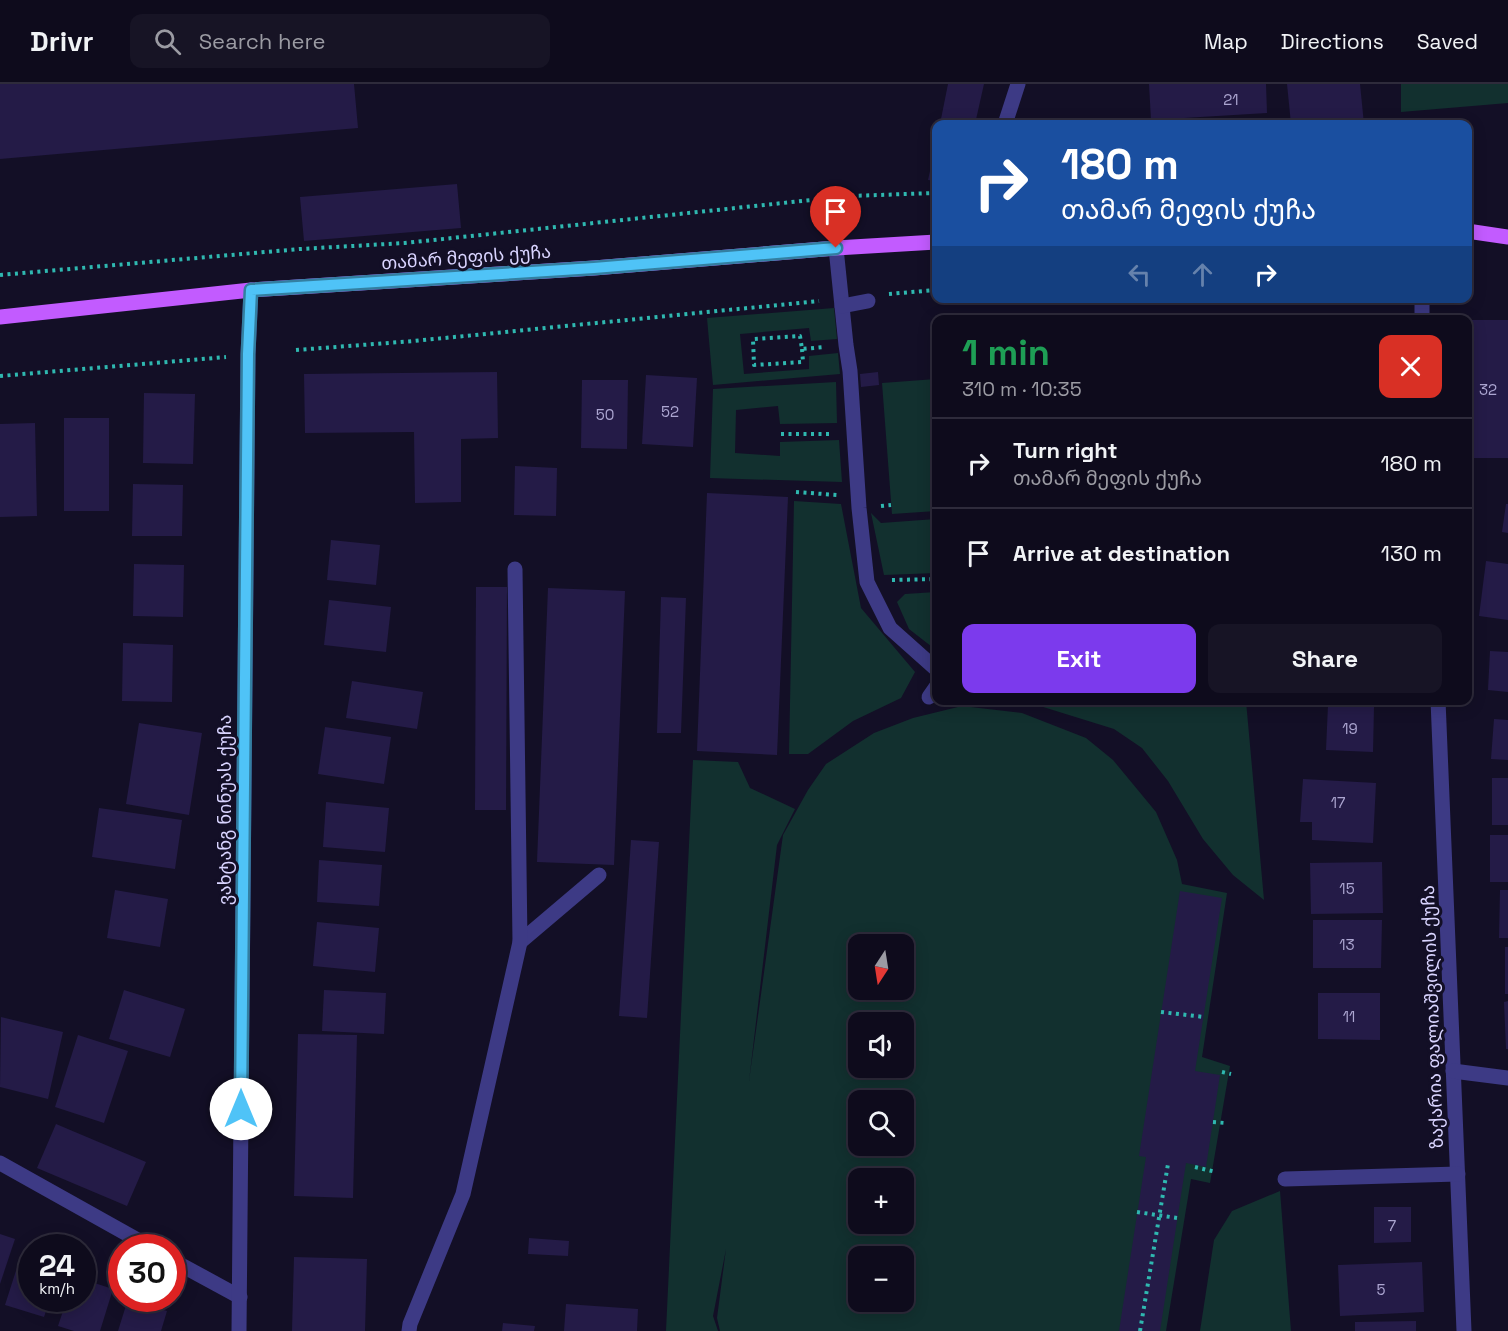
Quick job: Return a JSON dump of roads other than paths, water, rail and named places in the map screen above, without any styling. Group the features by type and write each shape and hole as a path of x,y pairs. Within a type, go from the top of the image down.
{"main road":[{"path":"1472,232 1508,237"},
{"name":"თამარ მეფის ქუჩა","path":"0,317 251,290 594,268 932,242"}],"street":[{"path":"1006,120 1018,84"},
{"path":"836,248 850,371 853,434 867,582 891,628 932,665"},
{"name":"ვახტანგ ნინუას ქუჩა","path":"239,1331 248,365 251,290"},
{"path":"841,303 868,301"},
{"path":"409,1331 463,1194 520,942 515,569"},
{"name":"ზაქარია ფალიაშვილის ქუჩა","path":"1438,705 1464,1331"},
{"path":"520,942 599,875"},
{"path":"1453,1071 1508,1078"},
{"path":"0,1163 127,1234"},
{"path":"1285,1179 1458,1174"},
{"path":"186,1268 240,1297"}]}
